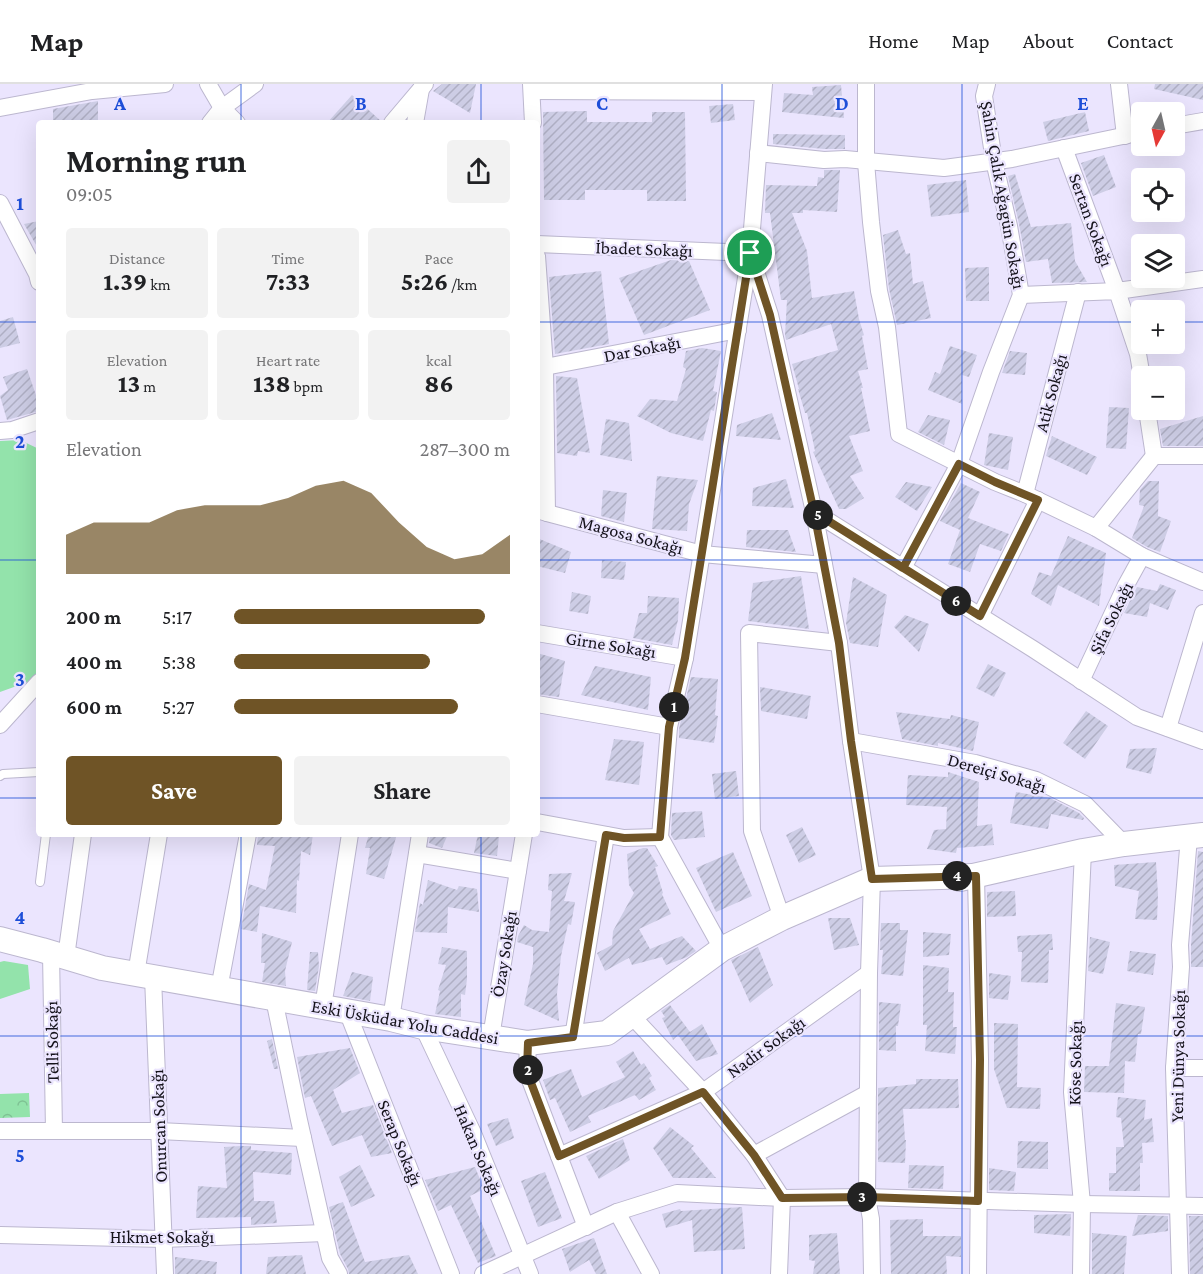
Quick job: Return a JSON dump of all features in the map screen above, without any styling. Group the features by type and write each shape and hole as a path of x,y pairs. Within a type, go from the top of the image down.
{"street":[{"path":"0,108 115,87 165,84"},
{"path":"208,84 222,108 234,120"},
{"path":"212,120 222,108 255,84"},
{"path":"867,84 866,162 871,222 879,291 887,327 899,434 995,482 1096,528 1142,556 1203,582"},
{"name":"Şahin Çalık Ağagün Sokağı","path":"903,568 959,464 1021,295 1009,226 994,161 984,96 987,84"},
{"path":"1119,84 1131,127"},
{"path":"395,120 423,87"},
{"path":"416,120 423,87"},
{"path":"532,120 532,87 763,88 750,253 685,658 669,727 660,837 722,949"},
{"path":"1185,124 1203,121"},
{"path":"759,153 944,168 1012,159 1131,134"},
{"name":"Sertan Sokağı","path":"1064,148 1117,291 1140,366"},
{"path":"0,203 36,272"},
{"name":"İbadet Sokağı","path":"540,244 750,253"},
{"path":"750,253 770,315 814,512 839,643 872,888 867,1197 871,1219 872,1274"},
{"path":"1021,295 1117,291 1203,279"},
{"name":"Atik Sokağı","path":"980,616 1031,497 1078,292"},
{"path":"540,298 545,368 542,512"},
{"name":"Dar Sokağı","path":"545,368 738,330"},
{"path":"1096,528 1154,456 1148,420"},
{"path":"0,432 36,423"},
{"path":"1154,456 1203,456"},
{"name":"Magosa Sokağı","path":"542,512 702,554 824,565"},
{"path":"814,512 1137,717 1203,741"},
{"name":"Şifa Sokağı","path":"1081,681 1142,556"},
{"path":"1168,728 1203,613"},
{"path":"782,918 752,831 749,633 839,643"},
{"name":"Girne Sokağı","path":"540,634 685,658"},
{"path":"0,725 36,685"},
{"path":"21,702 36,702"},
{"path":"540,705 669,727"},
{"name":"Dereiçi Sokağı","path":"851,741 975,763 1036,780 1085,804 1124,844"},
{"path":"540,823 624,838 660,837"},
{"path":"573,1037 606,835"},
{"name":"Eski Üsküdar Yolu Caddesi","path":"0,939 102,968 391,1019 423,1027 528,1043 607,1033 722,949 782,918 872,888 976,876 1083,851 1196,836"},
{"name":"Yeni Dünya Sokağı","path":"1180,1274 1174,1068 1181,968 1180,945 1196,836"},
{"name":"Telli Sokağı","path":"54,1131 58,955 82,837"},
{"name":"Onurcan Sokağı","path":"159,837 144,976 159,1131 165,1274"},
{"path":"219,989 247,837"},
{"path":"323,1007 350,837"},
{"path":"391,1019 420,837"},
{"name":"Özay Sokağı","path":"491,1037 524,837"},
{"name":"Köse Sokağı","path":"1081,1274 1082,1204 1072,1092 1083,851"},
{"path":"417,854 518,871"},
{"path":"976,876 980,1060 978,1274"},
{"name":"Nadir Sokağı","path":"559,1156 703,1092 869,973"},
{"path":"274,999 330,1258 339,1274"},
{"name":"Serap Sokağı","path":"347,1011 451,1274"},
{"path":"631,1015 703,1092 754,1155 782,1198 779,1274"},
{"name":"Hakan Sokağı","path":"423,1027 473,1133 530,1274"},
{"path":"528,1043 527,1069 530,1080 585,1227"},
{"path":"1174,1068 1203,1068"},
{"path":"754,1155 868,1093"},
{"path":"0,1131 159,1131 303,1138"},
{"path":"483,1274 617,1212 677,1193 782,1198 867,1197 1203,1206"},
{"path":"617,1212 651,1274"},
{"name":"Hikmet Sokağı","path":"0,1235 163,1239 325,1233"}],"lane":[{"path":"0,776 36,772"},
{"path":"40,882 46,837"}],"green space":[{"path":"20,440 36,448 36,679 0,692 0,441"},
{"path":"0,962 28,965 30,989 0,999"},
{"path":"29,1093 30,1117 0,1118 0,1094"}],"building":[{"path":"442,84 476,84 470,113 433,91"},
{"path":"1155,84 1203,84 1203,100 1154,89"},
{"path":"841,85 844,118 782,112 784,93 813,95 812,87"},
{"path":"352,95 380,120 330,120"},
{"path":"98,101 98,120 53,120 53,109"},
{"path":"733,104 735,120 711,123 709,106"},
{"path":"587,111 587,122 652,122 652,112 685,112 686,201 647,201 647,190 585,190 585,200 544,200 543,112"},
{"path":"1085,112 1089,131 1048,141 1043,122"},
{"path":"773,134 845,135 845,149 773,144"},
{"path":"1104,155 1116,187 1093,196 1081,163"},
{"path":"824,170 840,170 837,212 803,210 803,213 792,213 807,251 812,298 854,291 864,335 862,336 868,369 858,371 870,431 849,436 863,471 850,476 864,498 846,509 839,509 813,452 815,451 807,413 805,413 792,364 838,350 831,324 786,340 787,300 781,300 770,213 765,213 766,185 817,186 818,177 824,178"},
{"path":"1015,174 1031,227 1071,223 1075,261 1087,282 1052,283 1048,259 1026,262 1008,176"},
{"path":"966,180 969,212 931,217 927,185"},
{"path":"36,222 36,245 24,224"},
{"path":"898,230 906,254 910,253 913,284 923,281 931,318 897,325 889,289 883,235"},
{"path":"671,260 689,261 710,310 644,335 619,278"},
{"path":"989,267 989,301 966,301 965,268"},
{"path":"601,271 609,344 555,354 549,277"},
{"path":"13,317 20,343 0,348 0,321"},
{"path":"950,346 977,355 969,377 962,375 962,404 928,390 935,372 940,374"},
{"path":"702,348 721,351 713,391 717,392 714,411 711,410 703,441 671,433 637,416 650,399 677,401 686,369 683,367 686,351"},
{"path":"1010,351 1027,353 1025,375 1002,373"},
{"path":"27,369 36,395 36,412 7,420 0,396 8,390 3,377"},
{"path":"556,376 577,378 590,453 578,451 577,456 557,453"},
{"path":"1109,407 1129,408 1126,449 1106,448"},
{"path":"772,413 781,440 736,436 737,425"},
{"path":"928,415 950,420 944,445 918,432"},
{"path":"1203,416 1203,446 1163,446 1160,429"},
{"path":"606,419 629,423 632,461 600,455"},
{"path":"989,433 1013,437 1008,470 984,465"},
{"path":"1052,436 1097,457 1087,475 1046,456"},
{"path":"657,476 698,480 689,504 687,531 652,529"},
{"path":"786,479 794,508 752,506 753,488"},
{"path":"1148,481 1159,481 1158,516 1171,521 1160,552 1132,538 1144,506 1139,505 1140,490"},
{"path":"906,482 932,487 917,511 895,497"},
{"path":"961,483 980,492 968,518 1009,534 1001,551 980,544 970,572 948,564 960,530 940,521"},
{"path":"603,490 627,493 624,522 601,516"},
{"path":"747,530 788,530 796,552 746,547"},
{"path":"1068,536 1106,553 1099,606 1058,585 1051,606 1031,594 1039,572 1051,576"},
{"path":"540,539 571,552 565,573 540,567"},
{"path":"602,560 626,562 624,580 601,578"},
{"path":"801,576 809,629 748,621 753,583"},
{"path":"853,577 887,595 878,647 850,643 846,623"},
{"path":"1160,584 1176,590 1168,610 1150,603 1147,617 1124,613 1137,587 1157,591"},
{"path":"572,592 591,596 588,614 569,611"},
{"path":"648,596 679,598 678,620 672,645 633,638 639,613 647,613"},
{"path":"905,615 929,624 919,652 894,627"},
{"path":"540,654 565,661 559,697 540,694"},
{"path":"988,664 1006,673 994,697 976,688"},
{"path":"595,666 651,677 648,710 581,695"},
{"path":"691,677 718,679 715,715 718,716 714,743 679,738"},
{"path":"760,687 811,696 807,719 761,711"},
{"path":"1086,711 1108,726 1085,759 1063,743"},
{"path":"896,712 950,719 951,715 979,722 973,751 938,743 938,746 902,739"},
{"path":"614,739 644,742 639,785 605,780"},
{"path":"1157,748 1151,774 1126,768 1130,749"},
{"path":"736,771 739,796 715,799 712,774"},
{"path":"948,772 979,782 977,826 992,824 994,845 957,848 956,853 927,849 934,830 946,829 947,807 906,805 908,775 948,777"},
{"path":"1016,792 1050,798 1084,818 1083,820 1051,814 1048,829 1010,823"},
{"path":"702,811 705,837 674,840 671,835 672,813"},
{"path":"802,827 816,855 799,863 786,835"},
{"path":"258,837 313,837 310,855 301,851 296,913 260,906 257,932 241,929 249,884 266,890 275,846 257,845"},
{"path":"368,837 396,837 384,879 366,874 370,848 365,848"},
{"path":"430,837 447,837 442,848 429,843"},
{"path":"477,837 499,837 497,856 474,853"},
{"path":"647,848 658,866 655,867 662,894 671,914 639,929 650,949 682,936 696,951 666,965 662,957 632,965 629,958 634,955 605,971 597,953 612,945 613,931 634,893 629,885 627,854"},
{"path":"1198,851 1203,852 1203,967 1191,967 1191,945"},
{"path":"733,852 752,896 716,912 696,868"},
{"path":"1156,862 1157,920 1135,919 1139,891 1115,886 1114,865"},
{"path":"572,873 564,901 575,902 571,925 568,924 561,956 557,994 559,1021 524,1005 533,964 533,947 517,942 524,925 532,930 549,932 552,891 548,890 549,874"},
{"path":"428,880 457,890 459,886 477,889 479,912 448,907 447,933 415,932 420,903 423,905"},
{"path":"1015,891 1016,916 987,917 987,892"},
{"path":"828,918 850,918 859,945 834,950"},
{"path":"881,923 900,923 900,930 908,930 903,976 881,974 883,950 880,950"},
{"path":"923,932 951,934 949,955 923,957"},
{"path":"262,933 292,942 285,971 286,986 262,982 265,963 261,963"},
{"path":"1052,934 1053,950 1049,950 1048,983 1021,982 1022,952 1018,952 1017,936"},
{"path":"1090,937 1110,942 1103,974 1088,971"},
{"path":"442,947 467,951 467,979 465,995 461,994 461,1017 435,1014 440,991 438,990 446,965 438,964"},
{"path":"758,947 773,985 750,1003 731,960"},
{"path":"1130,951 1156,954 1153,975 1127,971"},
{"path":"310,952 318,952 319,966 315,991 307,990"},
{"path":"923,965 949,968 948,992 954,992 953,1027 957,1027 955,1054 925,1051 927,1025 923,1025"},
{"path":"352,972 373,977 370,1001 343,996"},
{"path":"989,973 1011,976 1008,1000 989,998"},
{"path":"879,1002 901,1004 898,1026 896,1026 896,1051 879,1050"},
{"path":"1116,1003 1145,1007 1141,1034 1138,1034 1135,1062 1125,1061 1124,1093 1084,1092 1085,1066 1109,1066"},
{"path":"670,1005 690,1032 702,1024 718,1054 696,1061 678,1035 673,1040 661,1011"},
{"path":"994,1023 1018,1024 1017,1087 1041,1088 1040,1109 1007,1108 994,1069"},
{"path":"272,1039 278,1069 274,1069 267,1041"},
{"path":"350,1048 360,1073 333,1090 342,1113 373,1105 392,1153 371,1157 362,1135 332,1146 311,1096 305,1098 297,1057"},
{"path":"633,1051 641,1065 644,1063 652,1076 649,1078 656,1090 639,1100 635,1095 588,1116 591,1122 570,1132 555,1098 550,1100 543,1080 571,1069 582,1097 625,1077 616,1062"},
{"path":"916,1079 958,1079 959,1108 903,1109 906,1140 905,1163 878,1162 878,1088 916,1084"},
{"path":"1118,1097 1146,1100 1144,1120 1152,1118 1154,1142 1142,1143 1143,1163 1140,1163 1140,1191 1109,1191 1109,1173 1116,1173 1116,1147 1124,1147 1121,1118 1116,1117"},
{"path":"508,1118 514,1138 496,1146 487,1124"},
{"path":"670,1127 694,1146 691,1148 716,1178 673,1178 653,1148"},
{"path":"623,1139 630,1160 599,1179 586,1156"},
{"path":"1018,1141 1048,1142 1048,1169 1017,1168"},
{"path":"251,1146 251,1150 292,1153 291,1175 253,1172 254,1201 274,1201 277,1223 251,1225 251,1217 196,1218 198,1186 227,1188 224,1147"},
{"path":"360,1165 375,1196 351,1207 339,1177"},
{"path":"909,1165 944,1166 943,1189 908,1188"},
{"path":"475,1167 484,1189 470,1196 496,1256 478,1263 451,1205 438,1211 425,1180"},
{"path":"989,1168 1016,1172 1014,1191 989,1190"},
{"path":"545,1172 562,1218 538,1227 521,1181"},
{"path":"343,1202 365,1262 409,1255 418,1274 349,1274 340,1254 329,1207"},
{"path":"742,1207 745,1249 694,1252 692,1220 666,1228 662,1214 680,1209 681,1211"},
{"path":"1071,1214 1070,1236 1034,1233 1034,1215"},
{"path":"1138,1215 1168,1216 1168,1231 1132,1236"},
{"path":"1189,1216 1203,1216 1203,1274 1190,1274"},
{"path":"923,1219 923,1236 961,1236 961,1257 946,1256 947,1274 891,1274 890,1220"},
{"path":"837,1233 840,1274 813,1274 815,1261 809,1260 809,1235"},
{"path":"1092,1233 1127,1236 1124,1274 1092,1274"},
{"path":"594,1238 607,1274 596,1274 589,1260 570,1272 562,1249"},
{"path":"302,1255 306,1274 266,1274 268,1257"},
{"path":"175,1257 217,1262 216,1274 175,1274"}],"route":[{"path":"750,253 685,658 669,727 660,837 624,838 606,835 573,1037 528,1043 527,1069 533,1092 559,1156 703,1092 754,1155 782,1198 867,1197 978,1201 980,1060 976,876 872,879 839,643 814,512 903,568 959,464 1038,500 980,616 814,512 770,315 750,253"}]}
